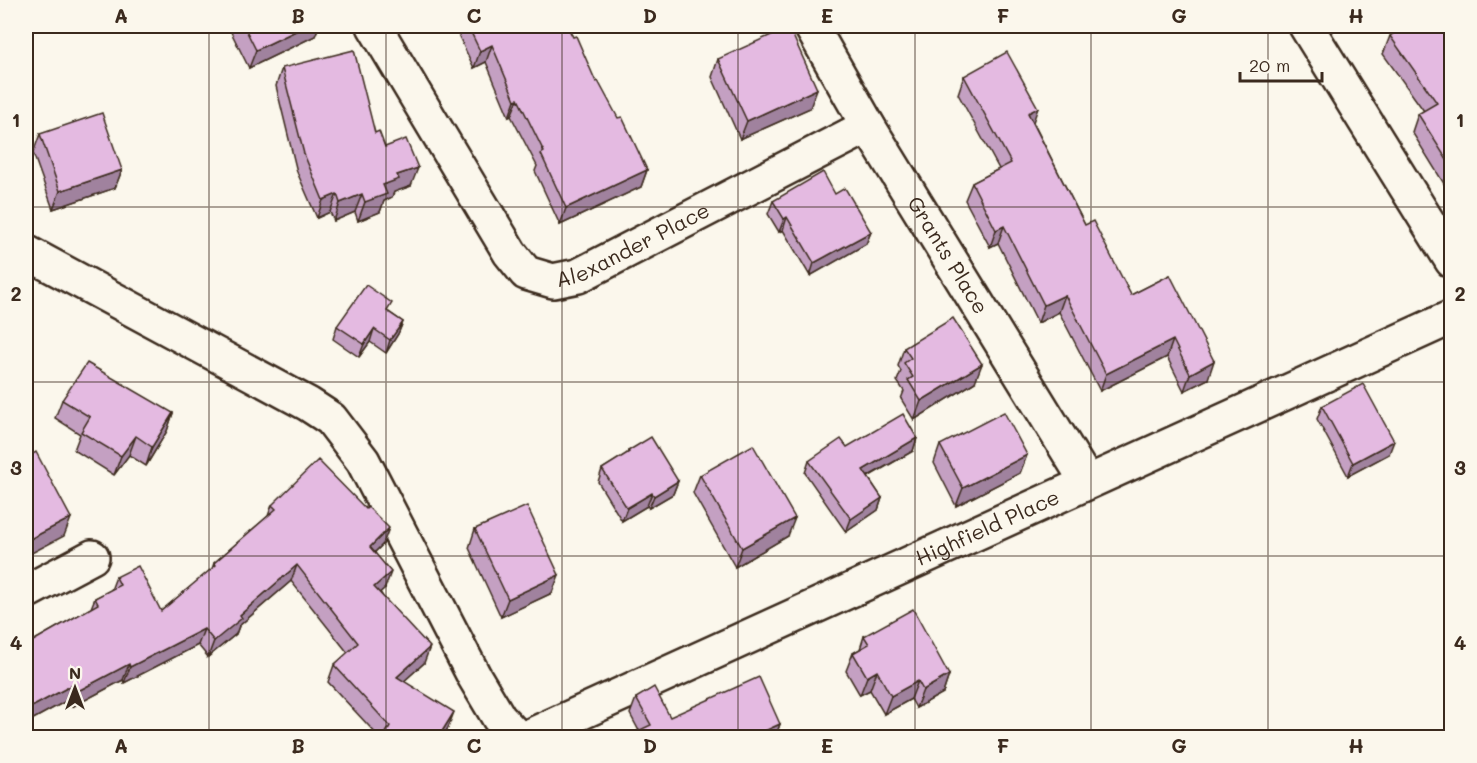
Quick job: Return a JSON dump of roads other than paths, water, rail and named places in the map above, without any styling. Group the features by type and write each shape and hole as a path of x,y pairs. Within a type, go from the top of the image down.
{"street":[{"name":"Alexander Place","path":"374,26 510,253 526,273 553,281 578,276 868,126"},
{"name":"Grants Place","path":"811,26 868,126 1086,482"},
{"path":"1306,26 1452,261"},
{"path":"26,252 308,404 331,419 363,461 474,676 499,718 518,738"},
{"name":"Highfield Place","path":"525,738 1452,317"},
{"path":"26,592 92,557"}]}
